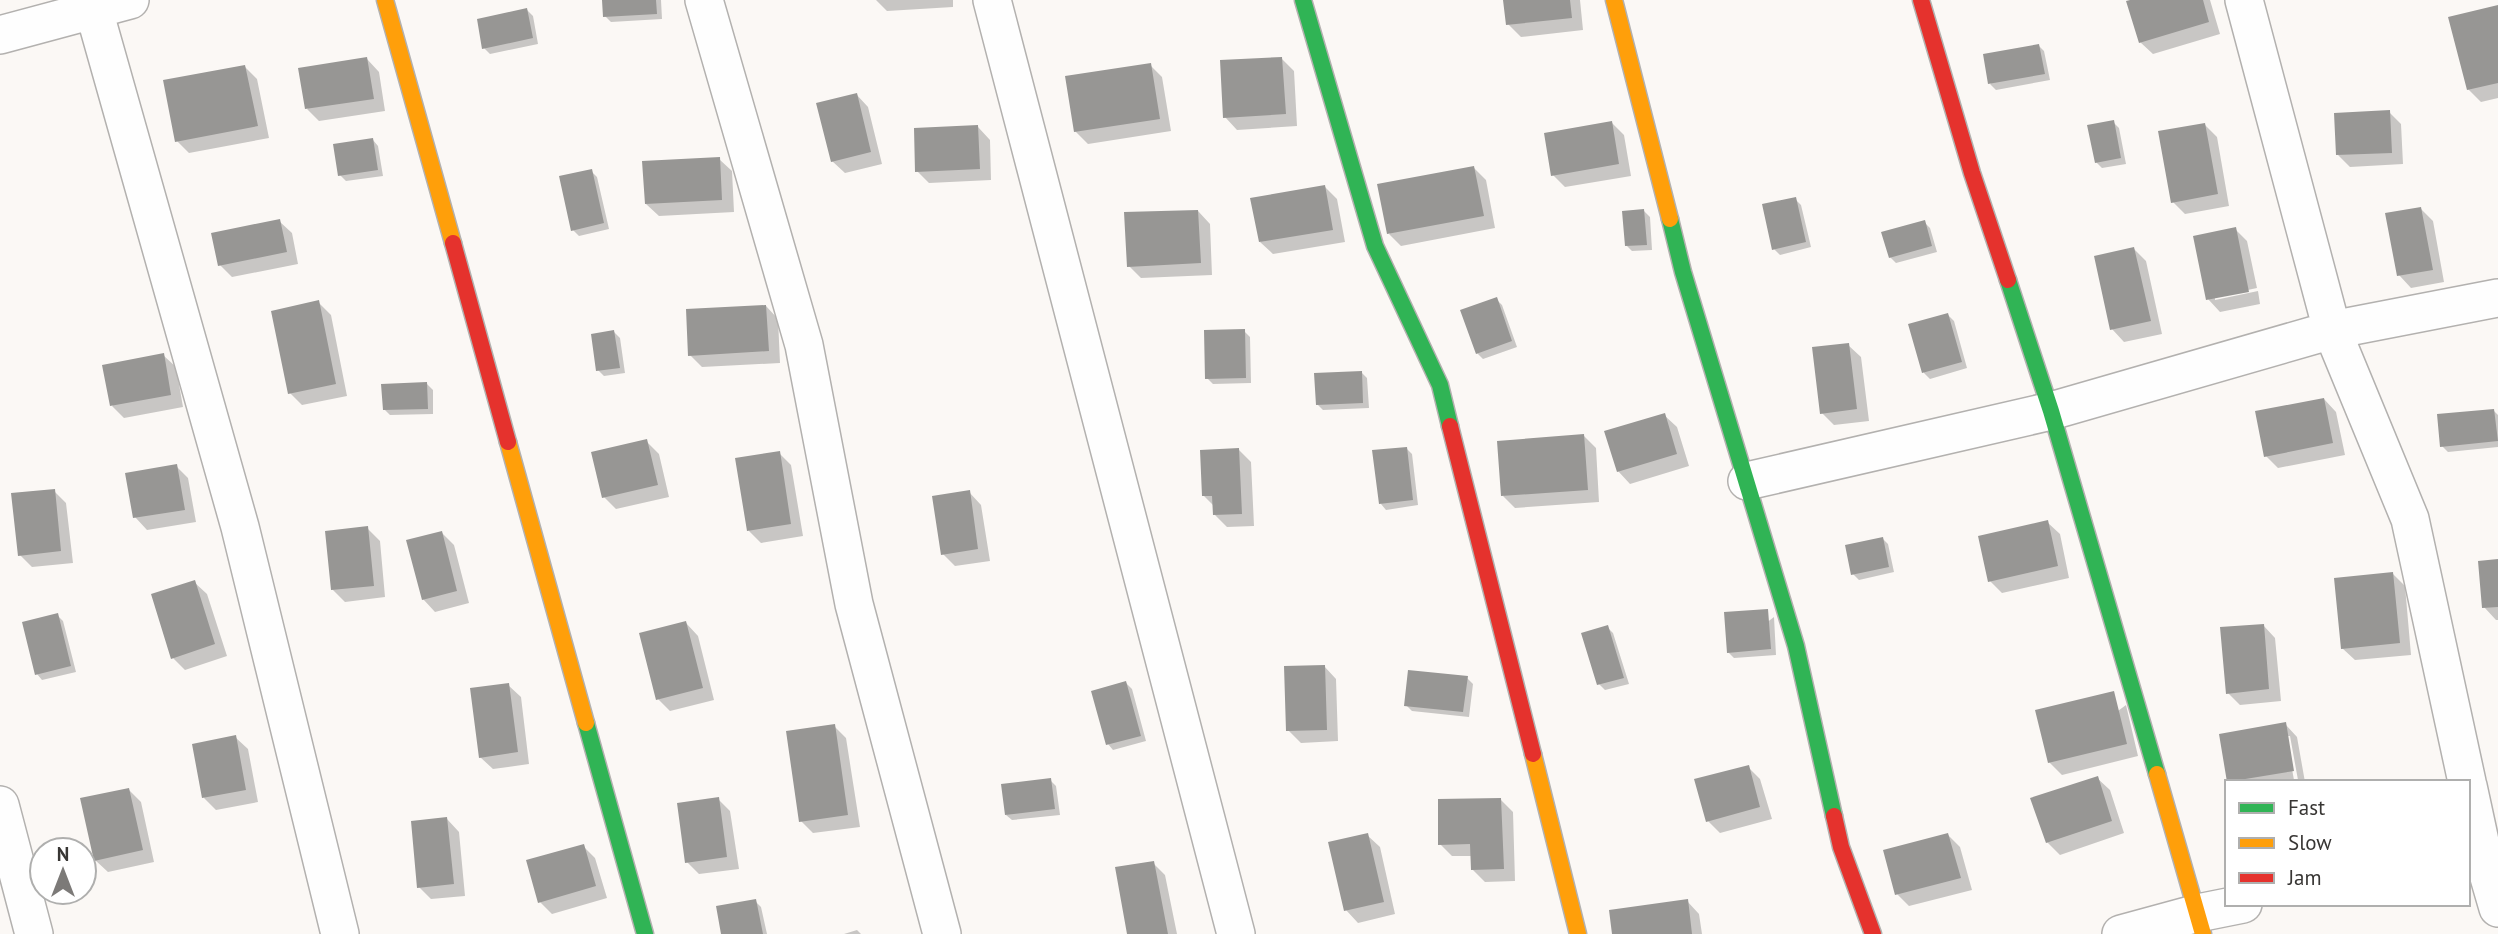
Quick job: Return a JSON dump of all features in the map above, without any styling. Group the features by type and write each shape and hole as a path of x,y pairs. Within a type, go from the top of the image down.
{"street":[{"path":"0,35 92,5 130,0"},
{"path":"385,0 569,653 645,934"},
{"path":"704,0 804,345 854,604 942,934"},
{"path":"992,0 1236,934"},
{"path":"1303,0 1375,246 1440,385 1578,934"},
{"path":"1614,0 1683,272 1796,646 1841,847 1873,934"},
{"path":"1921,0 1972,173 2051,411 2200,923"},
{"path":"2244,0 2333,330 2410,519 2467,780"},
{"path":"92,5 240,527 340,934"},
{"path":"1747,481 2051,411 2333,330 2498,298"},
{"path":"2470,794 2483,859 2498,908"},
{"path":"0,805 34,934"},
{"path":"2121,934 2200,923 2238,906"}],"building":[{"path":"602,0 656,0 657,14 603,17"},
{"path":"1503,0 1570,0 1572,18 1506,25"},
{"path":"2203,0 2209,22 2139,43 2126,1"},
{"path":"2498,5 2498,83 2467,90 2448,17"},
{"path":"527,8 533,38 482,49 477,19"},
{"path":"2039,44 2045,74 1988,84 1983,54"},
{"path":"367,57 374,99 305,109 298,68"},
{"path":"1282,57 1286,114 1223,118 1220,60"},
{"path":"1151,63 1160,119 1074,132 1065,76"},
{"path":"245,65 258,126 175,142 163,80"},
{"path":"857,93 871,152 831,162 816,103"},
{"path":"2390,110 2392,153 2336,155 2334,113"},
{"path":"2114,120 2121,158 2095,163 2087,125"},
{"path":"1612,121 1619,164 1551,176 1544,133"},
{"path":"2205,123 2218,194 2171,203 2158,131"},
{"path":"978,125 980,169 915,172 914,128"},
{"path":"373,138 378,170 338,176 333,144"},
{"path":"720,157 722,200 645,204 642,161"},
{"path":"1474,166 1484,216 1387,234 1377,184"},
{"path":"592,169 604,223 571,231 559,176"},
{"path":"1325,185 1333,230 1259,242 1250,198"},
{"path":"1796,197 1806,242 1772,250 1762,204"},
{"path":"2421,207 2433,270 2397,276 2385,213"},
{"path":"1644,209 1647,245 1625,246 1622,211"},
{"path":"1198,210 1201,263 1127,267 1124,212"},
{"path":"280,219 287,252 218,266 211,233"},
{"path":"1925,220 1932,246 1889,258 1881,232"},
{"path":"2236,227 2249,292 2206,300 2193,236"},
{"path":"2134,247 2151,321 2110,330 2094,256"},
{"path":"1497,297 1512,341 1476,354 1460,310"},
{"path":"319,300 336,384 288,394 271,311"},
{"path":"766,305 769,351 688,356 686,309"},
{"path":"1948,313 1962,362 1922,373 1908,324"},
{"path":"1245,329 1246,378 1205,379 1204,330"},
{"path":"614,330 620,368 596,371 591,334"},
{"path":"1849,343 1857,409 1820,414 1812,347"},
{"path":"164,353 171,395 110,406 102,365"},
{"path":"1362,371 1363,403 1316,405 1314,373"},
{"path":"427,382 428,409 383,410 381,384"},
{"path":"2324,398 2333,443 2264,457 2255,411"},
{"path":"2494,409 2498,441 2440,447 2437,414"},
{"path":"1665,413 1677,454 1617,472 1604,431"},
{"path":"1584,434 1588,490 1501,496 1497,441"},
{"path":"647,439 658,485 602,498 591,452"},
{"path":"1407,447 1413,500 1379,504 1372,450"},
{"path":"1239,448 1242,514 1213,515 1212,496 1202,496 1200,450"},
{"path":"780,451 791,524 747,531 735,458"},
{"path":"177,464 185,510 133,518 125,473"},
{"path":"55,489 61,551 18,556 11,493"},
{"path":"970,490 978,549 941,555 932,496"},
{"path":"2048,520 2058,566 1988,582 1978,536"},
{"path":"368,526 374,586 331,590 325,531"},
{"path":"442,531 457,591 422,600 406,540"},
{"path":"1883,537 1889,567 1851,575 1845,545"},
{"path":"2498,559 2498,607 2482,608 2478,561"},
{"path":"2393,572 2400,643 2341,649 2334,578"},
{"path":"195,580 215,644 171,659 151,594"},
{"path":"1768,609 1771,649 1727,653 1724,612"},
{"path":"58,613 71,666 35,675 22,622"},
{"path":"686,621 703,688 656,700 639,633"},
{"path":"2264,624 2269,689 2226,694 2220,627"},
{"path":"1608,625 1624,678 1597,685 1581,633"},
{"path":"1325,665 1327,730 1286,731 1284,666"},
{"path":"1408,670 1468,676 1463,712 1404,706"},
{"path":"1126,681 1141,736 1106,745 1091,691"},
{"path":"509,683 518,752 479,758 470,688"},
{"path":"2114,691 2127,744 2048,763 2035,710"},
{"path":"2286,722 2294,771 2227,780 2219,734"},
{"path":"835,724 848,815 799,822 786,731"},
{"path":"236,735 246,790 202,798 192,744"},
{"path":"1749,765 1760,807 1706,822 1694,779"},
{"path":"2098,776 2112,821 2046,843 2030,798"},
{"path":"1051,778 1055,809 1005,815 1001,784"},
{"path":"129,788 143,850 98,860 98,836 88,836 80,798"},
{"path":"719,797 727,857 685,863 677,803"},
{"path":"1501,798 1504,869 1471,870 1470,844 1438,845 1438,799"},
{"path":"447,817 454,884 417,888 411,821"},
{"path":"1368,833 1384,902 1344,911 1328,842"},
{"path":"1948,833 1961,878 1895,895 1883,850"},
{"path":"584,844 596,886 538,903 526,860"},
{"path":"1154,861 1168,934 1127,934 1115,867"},
{"path":"756,899 763,934 721,934 716,906"},
{"path":"1688,899 1692,934 1612,934 1609,910"}],"traffic: fast":[{"path":"1303,0 1375,246 1440,385 1450,426"},
{"path":"1670,219 1683,272 1796,646 1834,816"},
{"path":"2008,280 2051,411 2157,774"},
{"path":"586,723 645,934"}],"traffic: slow":[{"path":"385,0 453,243"},
{"path":"1614,0 1670,219"},
{"path":"508,442 586,723"},
{"path":"1533,754 1578,934"},
{"path":"2157,774 2203,934"}],"traffic: jam":[{"path":"1921,0 1972,173 2008,280"},
{"path":"453,243 508,442"},
{"path":"1450,426 1533,754"},
{"path":"1834,816 1841,847 1873,934"}]}
